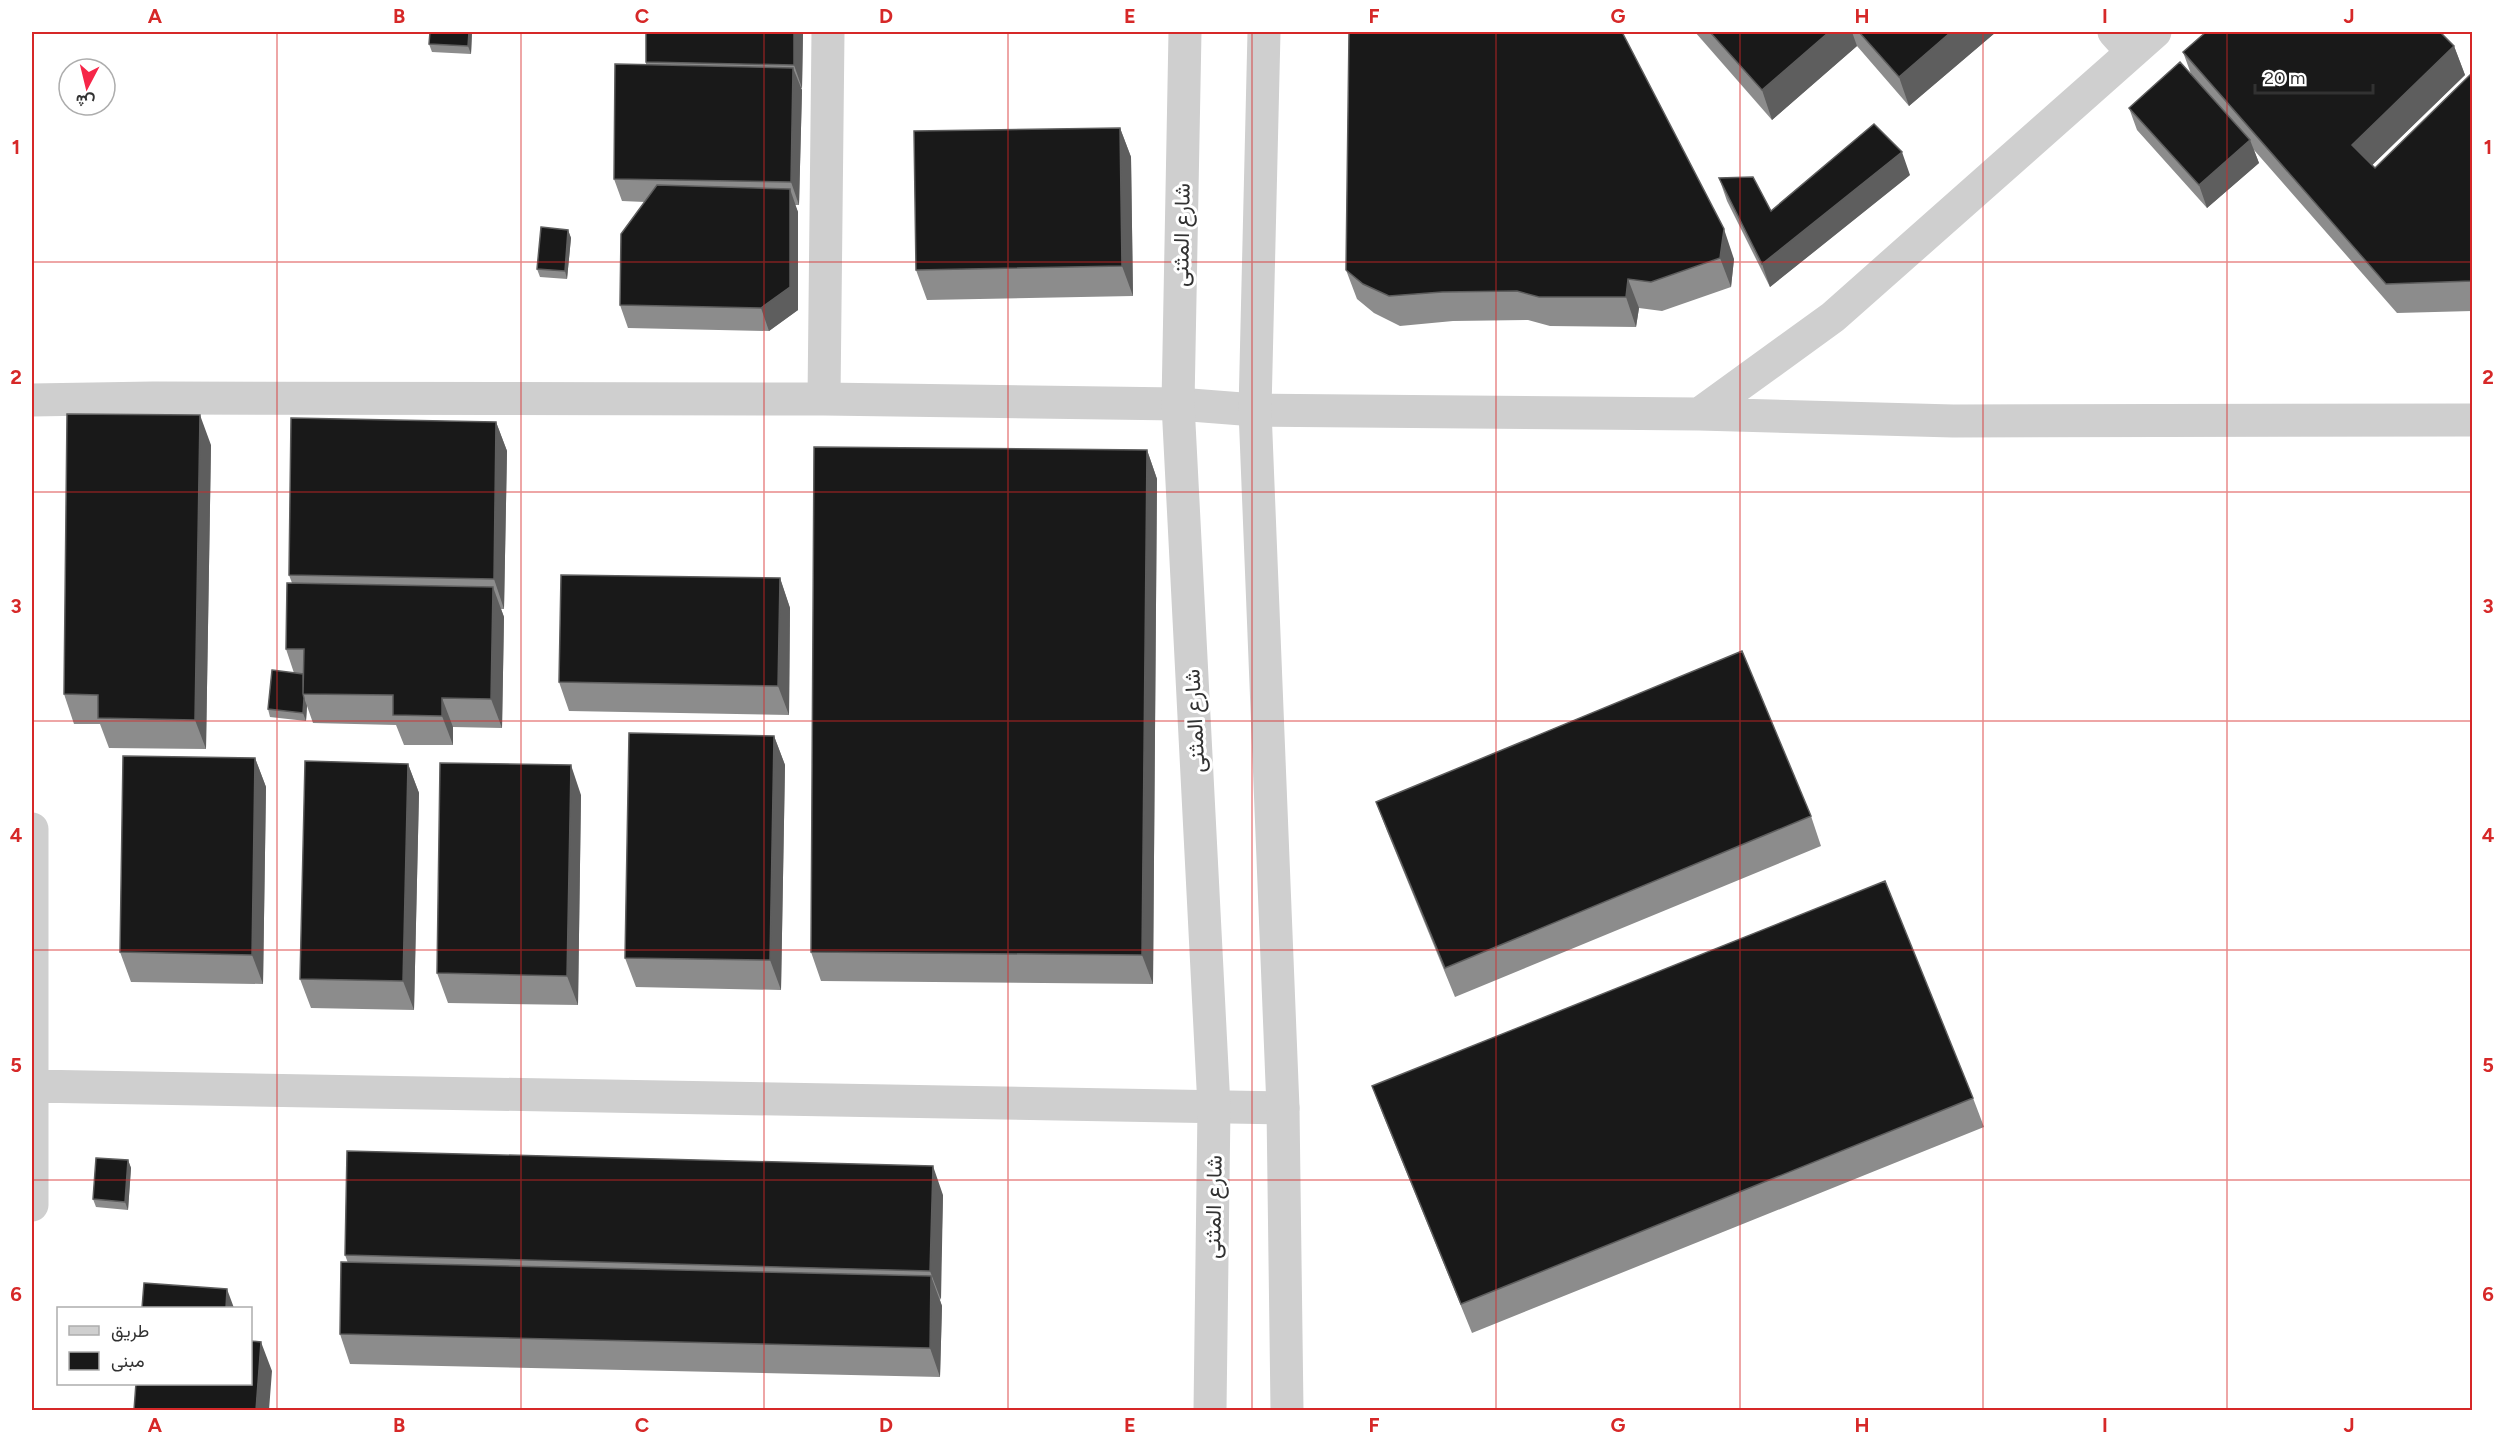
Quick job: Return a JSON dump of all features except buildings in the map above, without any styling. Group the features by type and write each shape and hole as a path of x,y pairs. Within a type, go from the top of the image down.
{"street":[{"path":"824,399 828,32"},
{"name":"شارع المثنى","path":"1185,32 1179,404 1214,1107 1210,1410"},
{"path":"1264,32 1255,410 1283,1108 1287,1410"},
{"path":"1699,414 1833,317 2134,38"},
{"path":"32,400 153,398 824,399 1179,404 1255,410 1699,414 1953,421 2472,420"},
{"path":"32,829 32,1205"},
{"path":"32,1086 1283,1108"}]}
